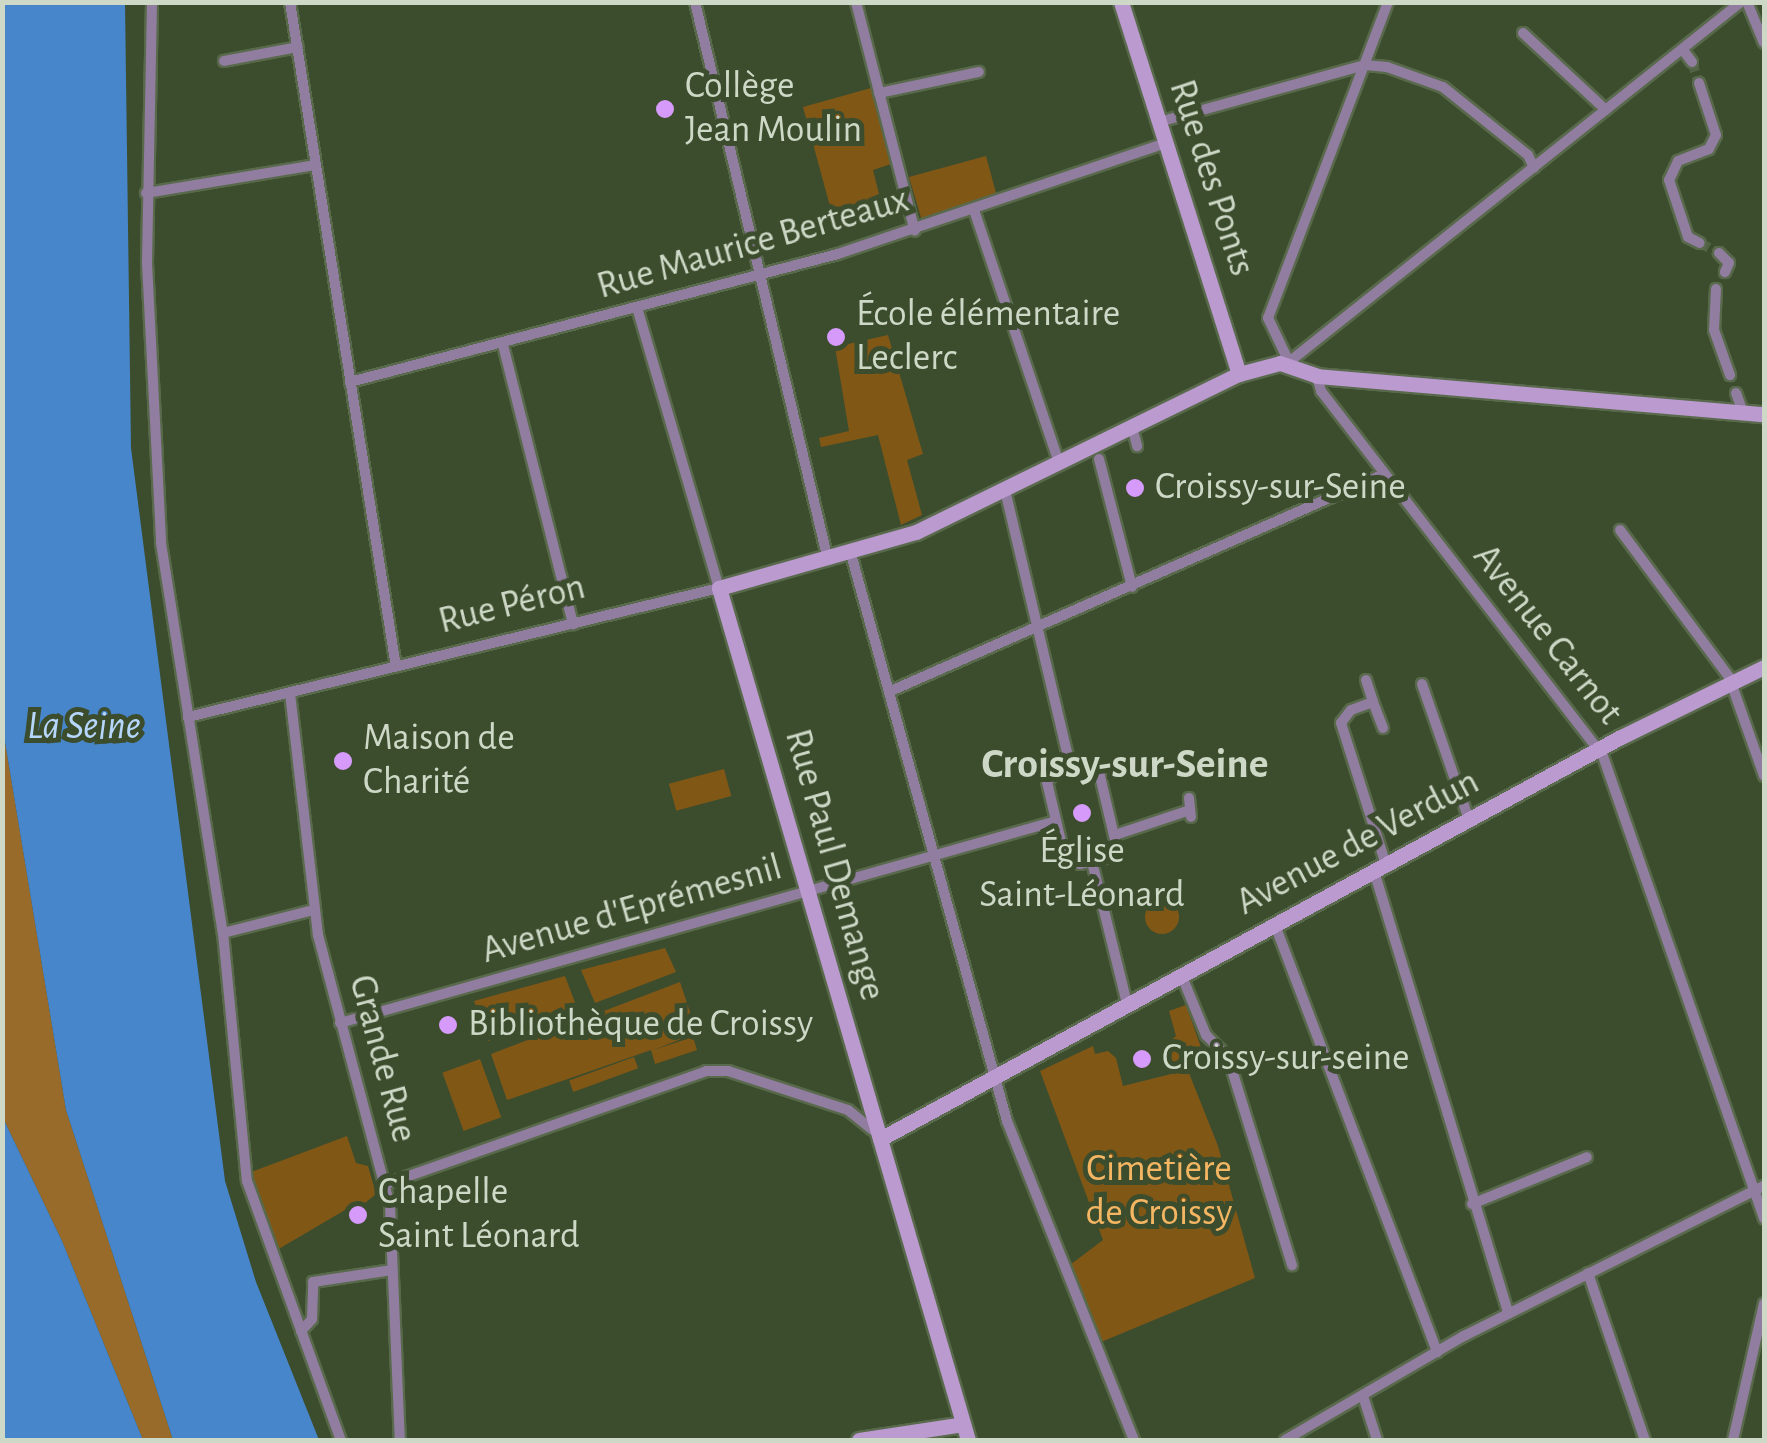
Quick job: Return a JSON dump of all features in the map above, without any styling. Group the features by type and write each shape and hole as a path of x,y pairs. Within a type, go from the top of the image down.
{"main road":[{"name":"Rue des Ponts","path":"1121,2 1239,374"},
{"name":"Rue Péron","path":"719,588 851,554 1004,490 1239,374 1288,362"},
{"path":"1288,362 1316,376 1764,414"},
{"name":"Rue Paul Demange","path":"719,588 968,1440"},
{"name":"Avenue de Verdun","path":"880,1139 1468,820 1764,667"},
{"path":"859,1440 962,1424"}],"street":[{"path":"152,2 146,194 160,544 223,933 247,1181 341,1440"},
{"path":"290,2 396,667"},
{"path":"695,2 828,560"},
{"path":"856,2 915,231"},
{"path":"1388,2 1268,318 1288,362 1744,2 1764,43"},
{"path":"1523,33 1606,110"},
{"path":"224,61 298,47"},
{"path":"1684,50 1692,62"},
{"path":"1158,122 1365,64 1443,88 1528,156 1534,168"},
{"path":"879,94 979,72"},
{"path":"1698,83 1716,136 1708,150 1678,161 1668,180 1688,237 1700,243"},
{"name":"Rue Maurice Berteaux","path":"350,382 761,276 915,231 1165,143"},
{"path":"146,194 316,164"},
{"path":"974,210 1059,463"},
{"path":"1720,253 1729,262 1725,272"},
{"path":"1716,288 1714,330 1730,375"},
{"name":"Rue Paul Demange","path":"637,308 719,588"},
{"path":"504,344 574,624"},
{"name":"Avenue Carnot","path":"1316,376 1384,474 1600,750 1759,1187 1764,1219"},
{"path":"1736,393 1743,412"},
{"path":"1132,428 1138,446"},
{"path":"1099,459 1132,587"},
{"path":"893,690 1384,474"},
{"path":"1004,490 1070,765"},
{"path":"1620,530 1731,683 1764,776"},
{"path":"851,554 893,690 996,1078 1134,1440"},
{"name":"Rue Péron","path":"188,717 719,588"},
{"path":"1366,680 1383,728"},
{"path":"1422,684 1468,820"},
{"name":"Grande Rue","path":"290,693 314,910 340,1023 386,1184 400,1440"},
{"path":"1373,702 1351,710 1341,723 1472,1204 1508,1314"},
{"path":"1084,762 1097,770 1115,835 1113,852 1092,862 1067,858 1056,821 1048,780 1070,765 1084,762"},
{"path":"1115,835 1189,814 1189,798"},
{"name":"Avenue d'Eprémesnil","path":"340,1023 1056,821"},
{"path":"1092,862 1127,1003"},
{"path":"223,933 314,910"},
{"path":"1275,925 1437,1352"},
{"path":"1181,974 1206,1035 1228,1057 1292,1265"},
{"path":"386,1184 717,1070 855,1113 880,1139"},
{"path":"1472,1204 1587,1157"},
{"path":"1284,1440 1508,1314 1759,1187"},
{"path":"301,1332 312,1319 313,1282 392,1270"},
{"path":"1588,1273 1645,1440"},
{"path":"1733,1440 1764,1303"},
{"path":"1363,1396 1377,1440"}],"green space":[{"path":"871,88 891,164 873,170 879,194 871,200 831,210 803,107"},
{"path":"986,156 996,193 922,221 909,177"},
{"path":"888,335 923,454 907,460 922,515 901,525 878,435 821,447 819,438 849,431 835,347"},
{"path":"724,769 731,796 676,811 669,784"},
{"path":"1162,900 1174,905 1179,917 1174,929 1162,934 1150,929 1145,917 1150,905"},
{"path":"665,948 676,972 595,1003 581,970"},
{"path":"565,976 577,1008 488,1041 474,1001"},
{"path":"680,982 697,1033 653,1050 693,1037 697,1050 655,1064 651,1050 507,1100 491,1054"},
{"name":"Cimetière de Croissy","path":"1186,1005 1202,1050 1182,1055 1183,1064 1206,1061 1187,1068 1218,1146 1255,1278 1101,1342 1070,1265 1103,1240 1040,1071 1093,1046 1095,1054 1108,1051 1116,1058 1123,1086 1171,1074 1164,1046 1176,1036 1169,1011"},
{"path":"634,1057 638,1068 573,1092 569,1081"},
{"path":"480,1059 501,1117 464,1131 442,1073"},
{"path":"347,1136 356,1163 368,1166 376,1194 349,1216 345,1210 277,1250 251,1172"}],"shaded area":[{"path":"3,730 66,1110 173,1440 143,1440 62,1241 3,1118"}],"water":[{"name":"La Seine","path":"2,3 125,3 131,448 225,1181 256,1282 319,1440 173,1440 66,1110 3,730"},
{"path":"3,1118 62,1241 143,1440 3,1440"}],"tunnel":[{"path":"1692,62 1699,83"},
{"path":"1700,243 1719,253"}],"place":[{"name":"Collège Jean Moulin","path":"665,109"},
{"name":"École élémentaire Leclerc","path":"836,337"},
{"name":"Croissy-sur-Seine","path":"1135,488"},
{"name":"Maison de Charité","path":"343,761"},
{"name":"Église Saint-Léonard","path":"1082,813"},
{"name":"Bibliothèque de Croissy","path":"448,1025"},
{"name":"Croissy-sur-seine","path":"1142,1059"},
{"name":"Chapelle Saint Léonard","path":"358,1215"}],"district":[{"name":"Croissy-sur-Seine","path":"1125,764"}]}
